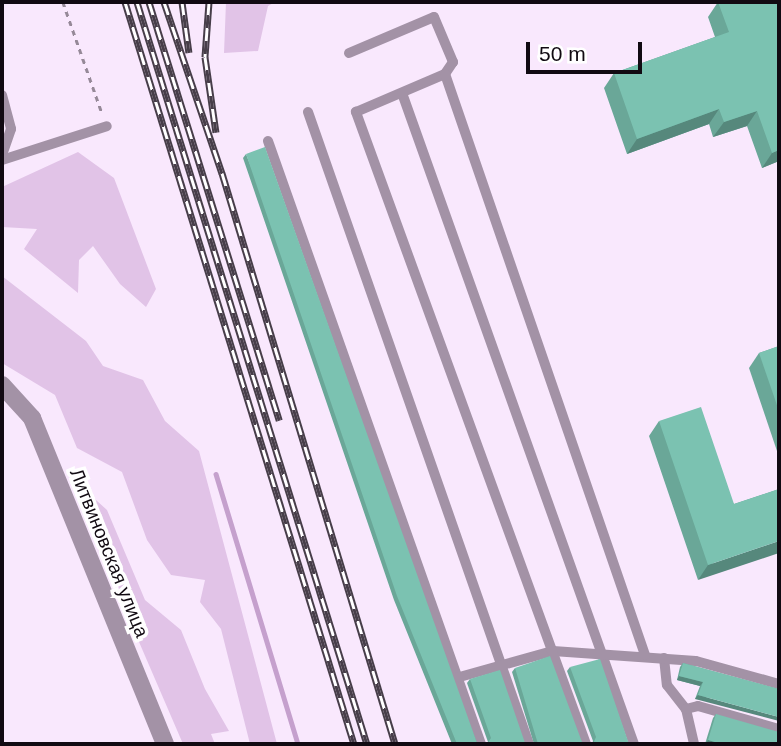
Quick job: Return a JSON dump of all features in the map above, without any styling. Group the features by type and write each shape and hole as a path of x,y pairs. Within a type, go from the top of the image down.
{"street":[{"name":"Литвиновская улица","path":"2,386 32,418 164,744"}],"lane":[{"path":"349,53 434,17 453,62 445,74 356,112 586,744"},
{"path":"445,74 645,655"},
{"path":"402,93 634,744"},
{"path":"2,96 11,129 2,158"},
{"path":"308,112 530,744"},
{"path":"2,158 107,126"},
{"path":"268,141 481,744"},
{"path":"456,678 553,651 645,655 696,662 779,684"},
{"path":"664,658 667,685 686,709 694,744"},
{"path":"686,709 698,706 779,729"}],"path":[{"path":"64,2 107,126"}],"shaded area":[{"path":"226,2 275,2 268,6 258,51 224,53"},
{"path":"78,152 114,178 156,289 146,307 120,284 93,246 79,260 78,293 24,249 37,229 2,227 2,187"},
{"path":"2,276 86,341 103,366 143,380 165,421 199,451 277,744 250,744 221,629 200,602 205,580 171,575 147,540 122,472 77,448 55,395 2,363"},
{"path":"86,491 107,510 145,600 181,630 205,689 229,731 211,734 215,744 183,744 130,621"}],"building":[{"path":"718,2 779,2 779,150 772,153 757,111 724,122 719,109 637,139 614,73 729,32"},
{"path":"265,147 477,743 480,744 457,744 397,596 246,154"},
{"path":"779,346 779,411 759,353"},
{"path":"701,407 734,504 779,489 779,541 708,565 659,421"},
{"path":"550,656 582,742 586,744 538,744 515,668"},
{"path":"600,659 629,744 593,744 596,737 570,667"},
{"path":"683,663 779,689 779,717 698,695 703,682 679,676"},
{"path":"500,670 527,744 487,744 491,738 470,679"},
{"path":"716,714 779,732 779,744 722,744 708,740"}],"waterway":[{"path":"216,474 298,744"}],"railway":[{"path":"125,2 354,744"},
{"path":"137,2 367,744"},
{"path":"149,2 279,420"},
{"path":"164,2 222,173 395,744"},
{"path":"182,2 189,53"},
{"path":"209,2 205,57 216,132"}]}
